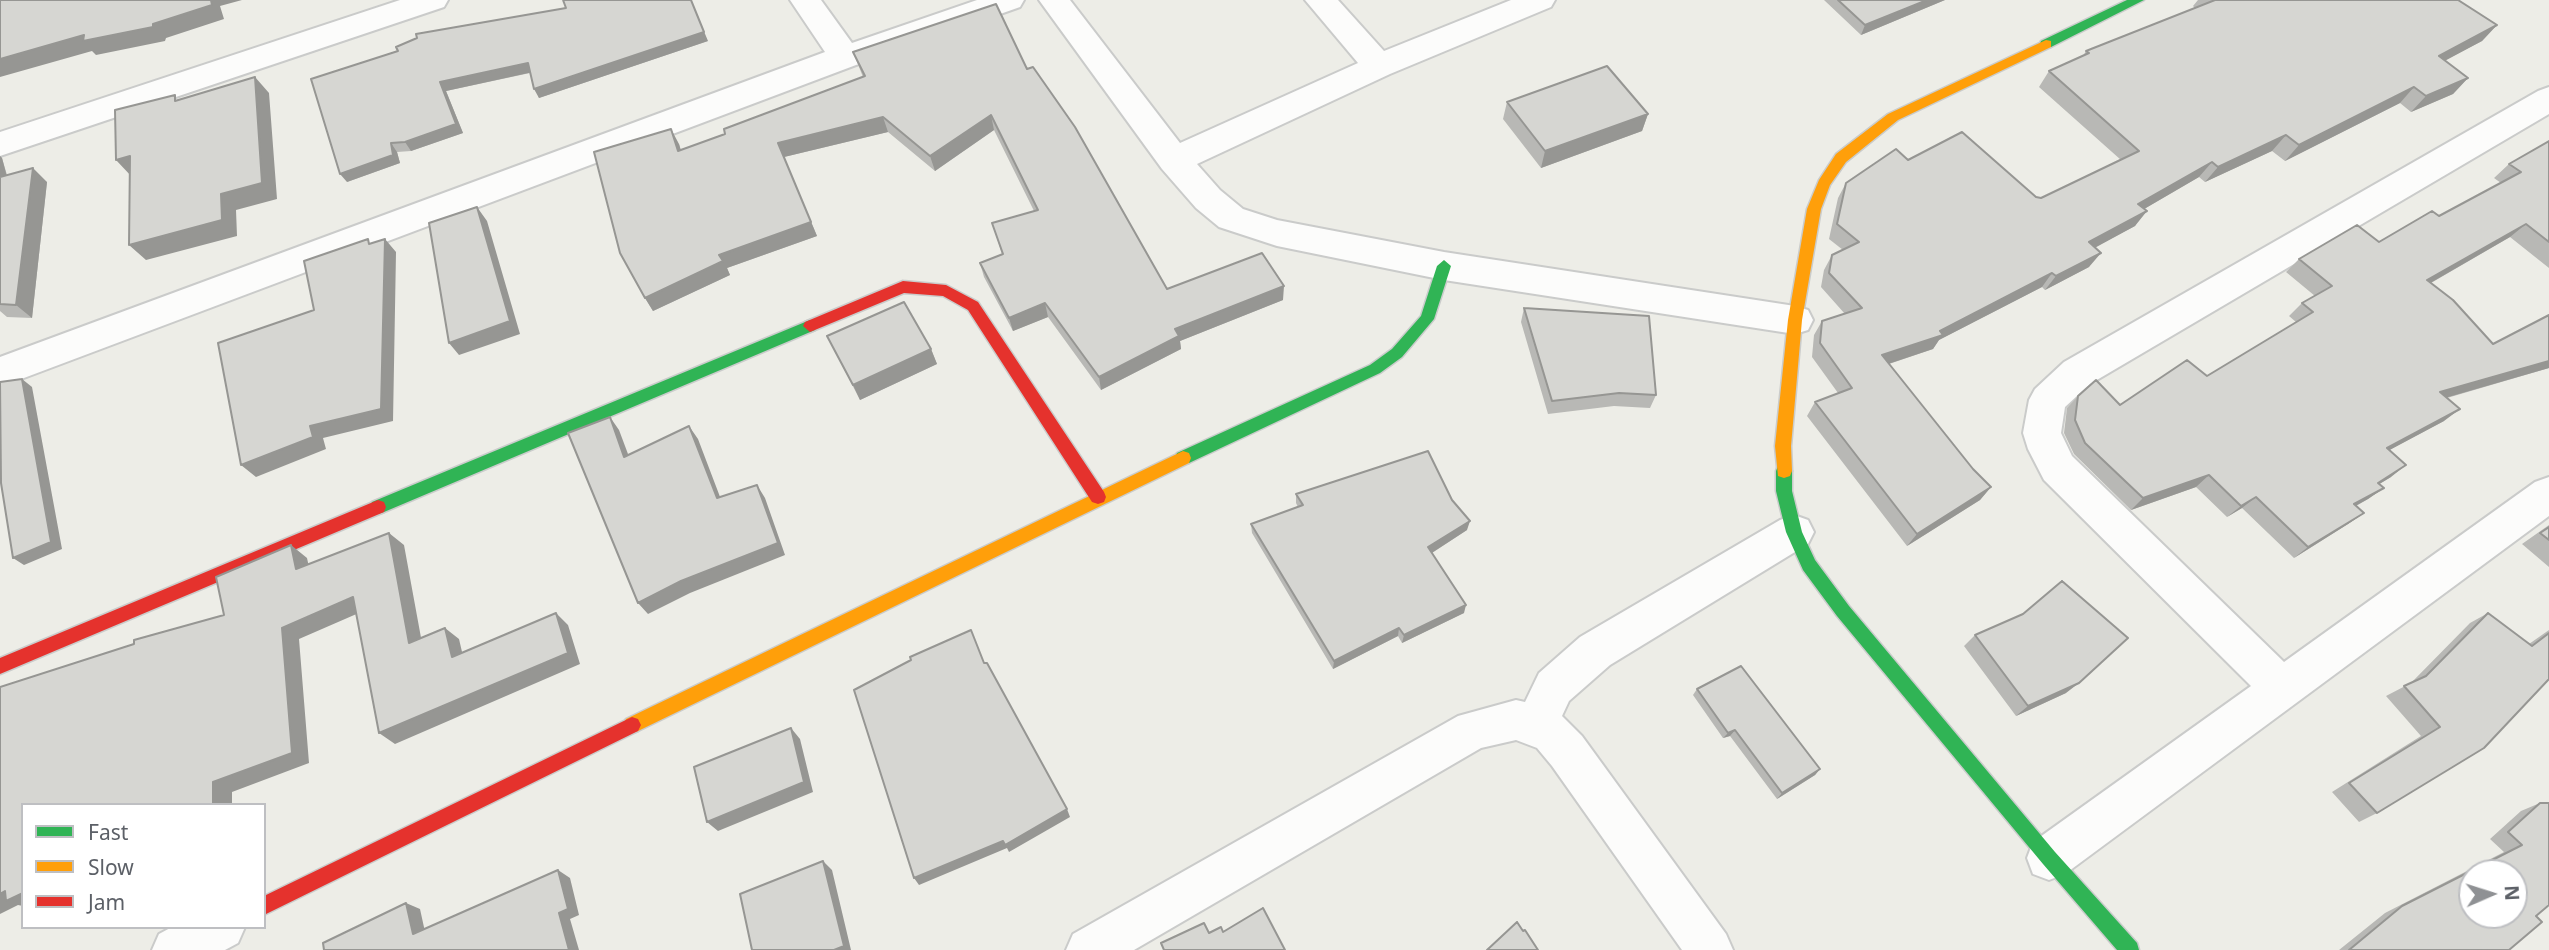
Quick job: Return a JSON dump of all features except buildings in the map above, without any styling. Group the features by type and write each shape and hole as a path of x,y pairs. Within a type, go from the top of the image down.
{"street":[{"path":"0,144 433,0"},
{"path":"805,0 845,57"},
{"path":"0,372 845,57 1009,0"},
{"path":"1054,0 1174,160 1208,199 1231,218 1253,227 1444,266 1795,320"},
{"path":"1320,0 1379,66"},
{"path":"1174,160 1379,66 1540,0"},
{"path":"2130,950 2049,858 1843,611 1809,565 1794,532 1784,491 1783,446 1795,320 1814,209 1824,184 1841,158 1893,117 2138,0"},
{"path":"2282,688 2058,468 2047,449 2042,433 2048,400 2077,373 2549,99"},
{"path":"266,905 1098,497 1375,369 1397,353 1427,319 1444,266"},
{"path":"0,667 903,287 946,291 973,306 1098,497"},
{"path":"2049,858 2549,494"},
{"path":"1535,724 1554,687 1595,651 1794,532"},
{"path":"1089,950 1473,730 1516,720 1535,724 1552,734 1567,751 1710,950"},
{"path":"175,950 218,929"}],"traffic: fast":[{"path":"2046,44 2138,0"},
{"path":"1183,458 1375,369 1397,353 1427,319 1444,266"},
{"path":"378,507 810,326"},
{"path":"1784,471 1784,491 1794,532 1809,565 1843,611 2049,858 2130,950"}],"traffic: slow":[{"path":"1784,471 1783,446 1795,320 1814,209 1824,184 1841,158 1893,117 2046,44"},
{"path":"632,725 1183,458"}],"traffic: jam":[{"path":"810,326 903,287 946,291 973,306 1098,497"},
{"path":"0,666 378,507"},
{"path":"266,905 632,725"}]}
